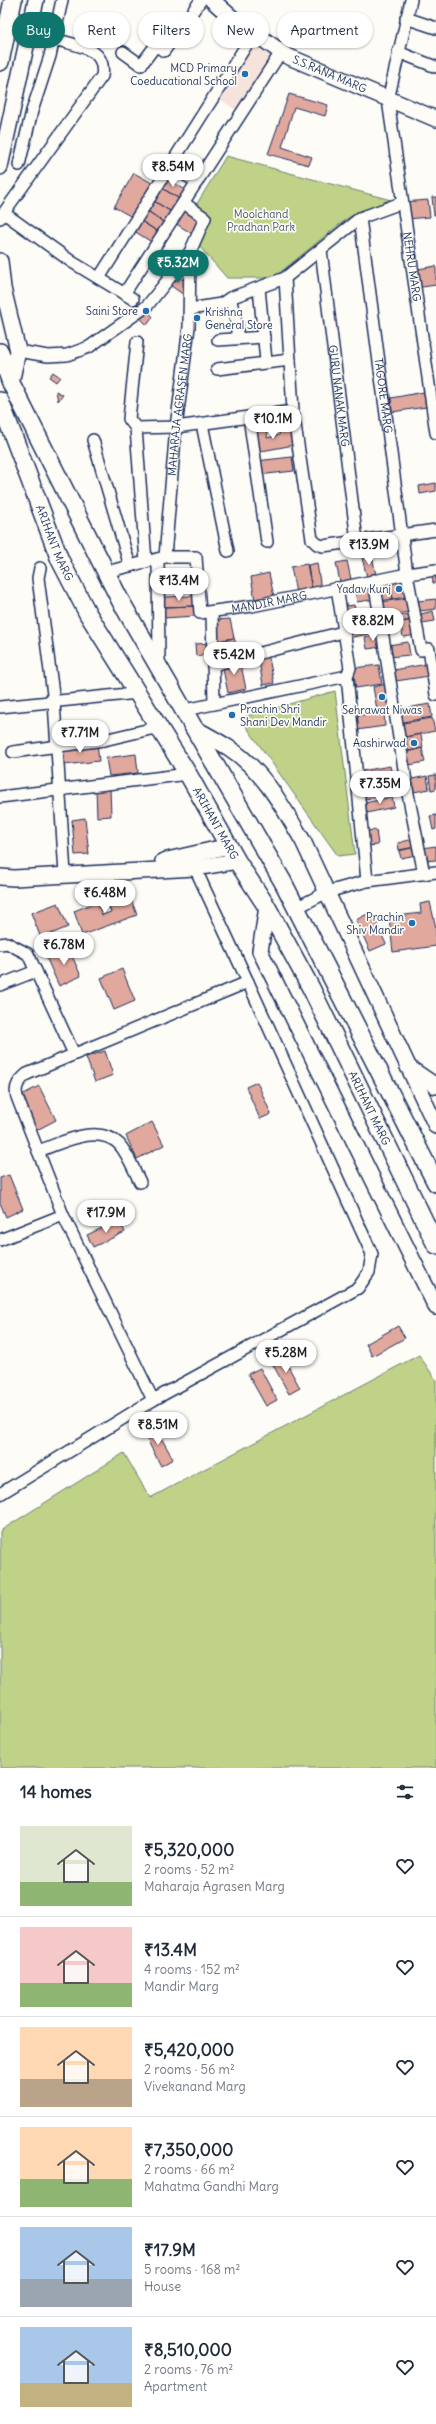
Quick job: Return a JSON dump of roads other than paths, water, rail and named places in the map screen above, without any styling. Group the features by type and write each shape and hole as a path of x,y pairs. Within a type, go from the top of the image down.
{"main road":[{"path":"0,62 13,0"},
{"path":"0,352 11,383 106,572 267,852 436,1183"},
{"name":"ARIHANT MARG","path":"0,401 5,427 60,560 88,614 188,774 233,853 267,907 311,988 436,1245"}],"street":[{"path":"31,174 19,165 0,168 35,14 36,0"},
{"path":"60,12 62,0"},
{"path":"123,52 141,65 156,45 164,51 201,0"},
{"name":"S.S.RANA MARG","path":"212,0 227,12"},
{"name":"NEHRU MARG","path":"411,0 388,100 402,203 432,385 436,433"},
{"path":"406,18 436,28"},
{"path":"65,43 91,51 100,56 104,65 102,76 2,215 72,262 129,296 197,182 281,52"},
{"name":"S.S.RANA MARG","path":"269,44 281,52 312,68 436,120"},
{"path":"19,165 32,111 51,48"},
{"path":"99,278 244,48"},
{"path":"398,52 436,67"},
{"path":"169,165 197,182"},
{"path":"18,352 48,356 66,355 89,347 147,306 190,252 205,218 184,203"},
{"path":"190,309 221,304 230,298 285,278 360,218 402,203"},
{"name":"TAGORE MARG","path":"360,218 407,574 421,650 429,649 436,695"},
{"name":"GURU NANAK MARG","path":"321,250 357,541"},
{"name":"MAHARAJA AGRASEN MARG","path":"159,665 161,558 190,309 190,252"},
{"path":"0,262 3,288 18,352 11,383"},
{"path":"285,278 293,411 312,539 317,544 324,546 436,530"},
{"path":"259,288 266,361"},
{"path":"230,298 237,325 237,338"},
{"path":"218,340 264,337"},
{"path":"137,342 129,419 136,428 146,562"},
{"path":"217,369 266,361 290,360"},
{"path":"136,428 176,427 293,411"},
{"path":"249,417 267,542"},
{"path":"202,424 228,551"},
{"path":"93,440 130,566"},
{"path":"106,572 161,558 196,557 200,614 212,613 214,704"},
{"path":"40,568 38,578 54,702 64,871"},
{"name":"MANDIR MARG","path":"212,613 374,580 436,570"},
{"path":"374,580 408,794 424,874"},
{"path":"337,588 350,668 347,676 367,881"},
{"path":"213,664 343,632"},
{"path":"185,710 347,676"},
{"path":"0,707 138,693"},
{"path":"13,752 104,740 159,727"},
{"path":"196,729 230,748 260,775 281,804 303,842 436,1126"},
{"path":"0,797 59,791 188,774"},
{"path":"0,871 195,868 233,853"},
{"path":"0,877 14,878 64,871 171,861 233,853"},
{"path":"0,1494 153,1400 358,1288 370,1272 372,1254 195,868"},
{"path":"296,908 327,892 367,881 436,872"},
{"path":"267,907 260,951 436,1307"},
{"path":"0,944 7,943 28,954 74,1054"},
{"path":"0,985 36,971"},
{"path":"153,1400 63,1215 15,1089 20,1080 27,1074 248,982"},
{"path":"408,1066 436,1086"},
{"path":"38,1151 82,1136 96,1134 109,1137 125,1153 140,1182"},
{"path":"0,1240 63,1215"}],"place":[{"name":"MCD Primary Coeducational School","path":"245,74"},
{"name":"Saini Store","path":"146,311"},
{"name":"Krishna General Store","path":"197,318"},
{"name":"Yadav Kunj","path":"399,589"},
{"name":"Sehrawat Niwas","path":"382,697"},
{"name":"Prachin Shri Shani Dev Mandir","path":"232,715"},
{"name":"Aashirwad","path":"414,743"},
{"name":"Prachin Shiv Mandir","path":"412,923"}],"park label":[{"name":"Moolchand Pradhan Park","path":"261,220"}]}
